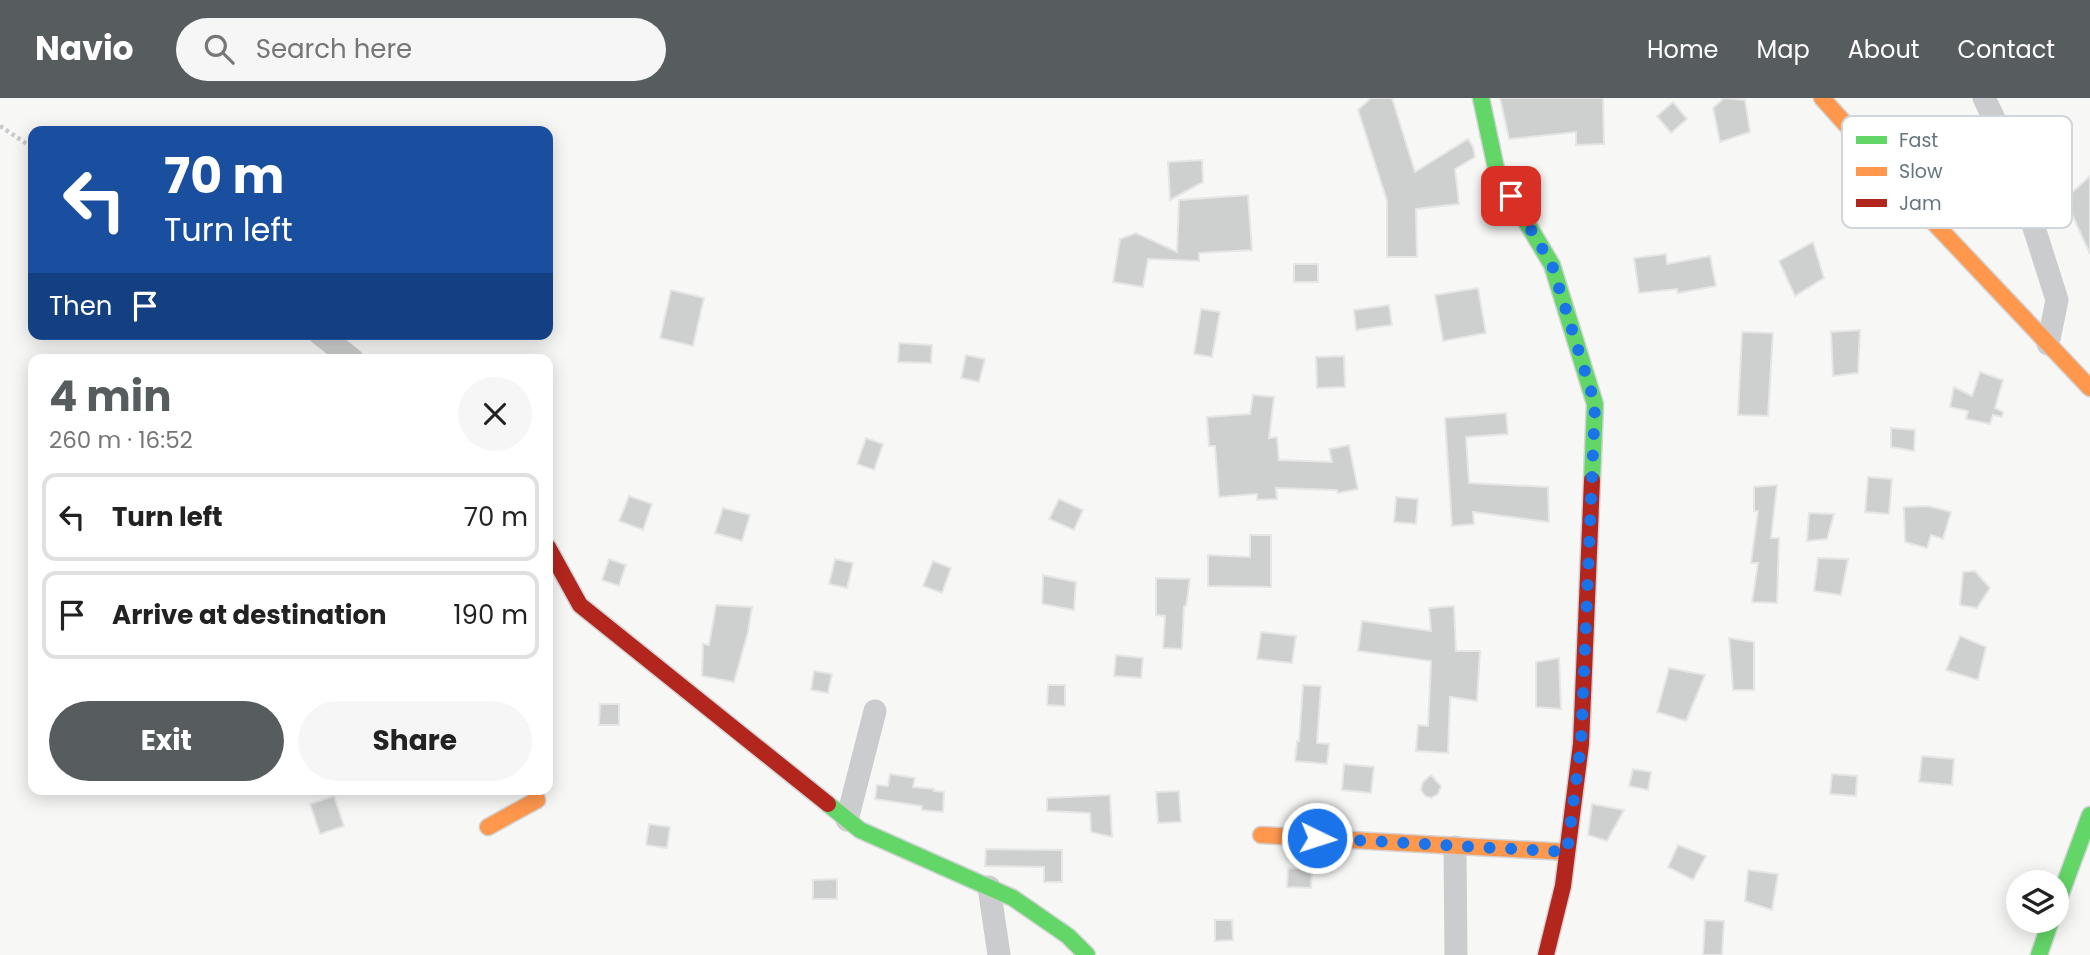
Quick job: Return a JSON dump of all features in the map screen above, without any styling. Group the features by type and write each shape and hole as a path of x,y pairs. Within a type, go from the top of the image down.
{"street":[{"path":"1481,98 1497,173 1552,265 1595,404 1581,744 1563,886 1546,955"},
{"path":"1822,98 1842,120"},
{"path":"1984,98 1993,116"},
{"path":"1939,228 2090,388"},
{"path":"2034,228 2057,300 2048,344"},
{"path":"328,340 346,354"},
{"path":"553,565 580,605 860,830 1013,898 1068,936 1087,955"},
{"path":"847,820 875,711"},
{"path":"488,827 537,800 536,795"},
{"path":"2069,872 2090,815"},
{"path":"1261,835 1567,852"},
{"path":"1455,847 1456,955"},
{"path":"989,887 999,955"},
{"path":"2039,955 2047,933"}],"path":[{"path":"0,126 28,145"}],"building":[{"path":"1371,98 1392,98 1415,172 1468,139 1473,147 1475,157 1455,169 1459,204 1416,209 1417,257 1387,257 1387,201 1358,110"},
{"path":"1500,98 1603,98 1604,144 1576,145 1576,132 1509,139"},
{"path":"1724,98 1745,100 1750,132 1720,142 1713,108"},
{"path":"1673,102 1687,119 1671,133 1657,116"},
{"path":"1202,160 1203,182 1170,200 1168,162"},
{"path":"2090,176 2090,254 2072,214 2072,193"},
{"path":"1248,195 1252,250 1199,253 1199,261 1148,259 1143,287 1113,282 1120,239 1136,233 1177,252 1179,200"},
{"path":"1813,242 1824,278 1795,296 1779,261"},
{"path":"1666,254 1667,264 1710,256 1716,286 1678,293 1677,289 1639,293 1634,258"},
{"path":"1294,264 1318,264 1318,282 1294,282"},
{"path":"1478,288 1486,333 1443,341 1435,295"},
{"path":"671,290 704,298 693,346 660,338"},
{"path":"1389,305 1392,325 1356,330 1354,310"},
{"path":"1201,309 1220,312 1212,357 1194,354"},
{"path":"1860,330 1858,373 1833,376 1831,332"},
{"path":"1742,332 1773,333 1768,416 1738,415"},
{"path":"899,343 932,345 931,363 898,362"},
{"path":"966,355 985,359 979,382 961,378"},
{"path":"1344,356 1345,387 1317,388 1316,357"},
{"path":"1980,372 2003,380 1995,408 2003,412 2002,417 1993,415 1990,424 1966,419 1968,411 1950,407 1954,387 1972,396"},
{"path":"1253,395 1274,397 1269,438 1277,437 1279,460 1332,462 1329,449 1349,445 1358,489 1338,493 1337,490 1276,488 1277,499 1257,500 1257,494 1219,497 1215,446 1209,446 1207,417 1250,414"},
{"path":"1506,413 1508,434 1466,437 1469,483 1548,487 1549,522 1473,512 1474,524 1452,526 1445,418"},
{"path":"1891,428 1915,430 1914,451 1891,447"},
{"path":"866,438 883,444 874,470 857,464"},
{"path":"1868,477 1892,479 1889,514 1865,512"},
{"path":"1777,485 1771,538 1779,538 1777,603 1752,602 1758,563 1751,563 1758,511 1754,511 1754,487"},
{"path":"629,496 652,504 643,530 619,521"},
{"path":"1396,497 1418,499 1416,524 1394,522"},
{"path":"1059,499 1083,510 1074,530 1049,519"},
{"path":"1928,506 1951,512 1943,539 1931,535 1927,548 1905,542 1904,507"},
{"path":"723,508 750,515 742,541 715,533"},
{"path":"1809,513 1834,514 1827,539 1807,541"},
{"path":"1250,535 1271,535 1271,587 1208,586 1208,555 1250,557"},
{"path":"1818,558 1848,559 1841,595 1814,591"},
{"path":"609,559 626,565 619,586 602,580"},
{"path":"835,559 853,563 847,588 829,584"},
{"path":"933,561 951,568 942,593 923,586"},
{"path":"1975,571 1990,588 1977,608 1960,605 1963,572"},
{"path":"1043,575 1076,582 1074,610 1042,604"},
{"path":"1156,578 1190,579 1184,606 1182,649 1163,648 1165,616 1156,615"},
{"path":"716,605 752,607 734,682 702,676 703,644 709,645"},
{"path":"1454,606 1456,651 1480,651 1477,701 1450,697 1448,753 1416,751 1418,725 1428,726 1431,661 1358,651 1362,621 1431,631 1429,608"},
{"path":"1261,632 1296,636 1292,663 1257,659"},
{"path":"1960,636 1986,647 1978,680 1946,670"},
{"path":"1729,638 1754,642 1754,690 1733,690"},
{"path":"1116,655 1143,658 1141,678 1114,676"},
{"path":"1559,658 1561,709 1536,707 1536,662"},
{"path":"1669,668 1705,675 1686,721 1657,712"},
{"path":"814,671 832,674 828,693 811,690"},
{"path":"1048,685 1065,685 1065,706 1047,705"},
{"path":"1303,685 1321,686 1317,743 1329,744 1327,764 1295,761"},
{"path":"600,704 619,704 619,725 599,725"},
{"path":"1922,756 1954,759 1952,785 1919,782"},
{"path":"1344,764 1374,767 1371,793 1342,790"},
{"path":"1633,769 1651,772 1648,790 1629,786"},
{"path":"890,774 915,778 913,787 944,792 943,812 875,799 877,785 888,786"},
{"path":"1832,774 1857,776 1856,796 1830,794"},
{"path":"1431,775 1441,786 1438,794 1431,798 1425,796 1421,790 1423,782"},
{"path":"1179,791 1181,822 1158,823 1156,792"},
{"path":"1110,795 1112,837 1091,832 1090,813 1047,811 1047,798"},
{"path":"334,796 344,826 320,834 310,804"},
{"path":"1592,804 1624,810 1607,841 1588,835"},
{"path":"649,824 670,827 667,848 646,845"},
{"path":"1678,845 1706,856 1693,880 1668,867"},
{"path":"986,849 1062,850 1062,882 1044,882 1044,867 985,866"},
{"path":"1288,868 1312,869 1311,888 1287,887"},
{"path":"1748,870 1778,874 1772,910 1745,901"},
{"path":"837,879 837,899 813,899 813,880"},
{"path":"1215,920 1232,920 1233,940 1215,941"},
{"path":"1705,920 1724,921 1722,955 1703,955"}],"traffic: fast":[{"path":"1481,98 1497,173 1552,265 1595,404 1592,480"},
{"path":"828,804 860,830 1013,898 1068,936 1087,955"},
{"path":"2069,872 2090,815"},
{"path":"2039,955 2047,933"}],"traffic: slow":[{"path":"1822,98 1842,120"},
{"path":"1939,228 2090,388"},
{"path":"488,827 537,800 536,795"},
{"path":"1261,835 1567,852"}],"traffic: jam":[{"path":"1546,955 1563,886 1581,744 1592,480"},
{"path":"553,556 580,605 828,804"}],"route":[{"path":"1317,838 1567,852 1581,744 1595,404 1552,265 1511,196"}]}
